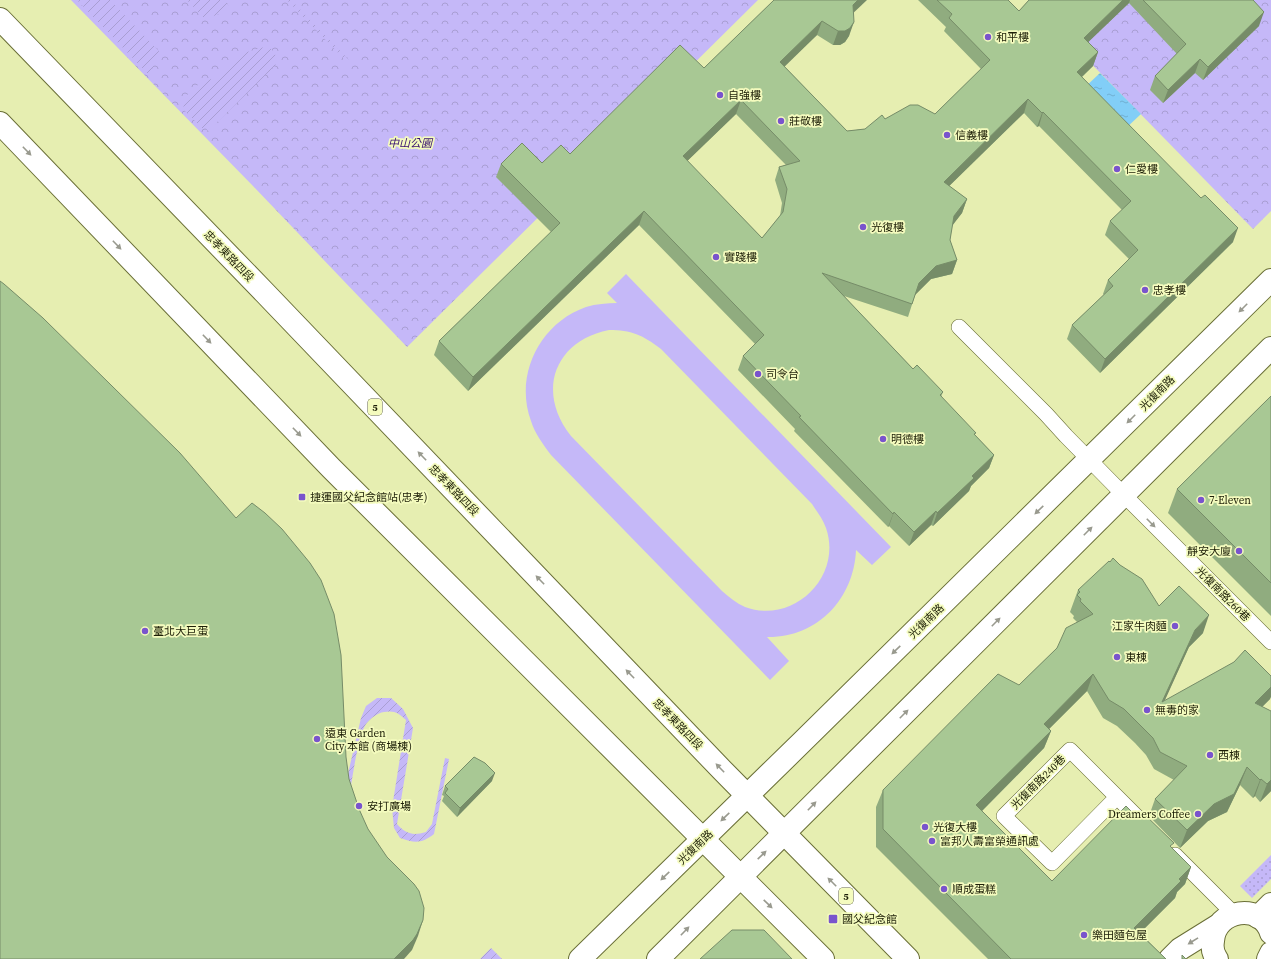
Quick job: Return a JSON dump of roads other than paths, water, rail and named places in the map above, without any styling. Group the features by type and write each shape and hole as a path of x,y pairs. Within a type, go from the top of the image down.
{"main road":[{"name":"忠孝東路四段","path":"0,20 265,293 784,834 908,959"},
{"path":"0,123 331,468 823,959"},
{"name":"光復南路","path":"580,959 1090,460 1271,280"},
{"path":"658,959 1271,348"},
{"path":"1170,959 1180,949 1226,920 1245,913 1266,918"},
{"path":"1217,959 1212,946 1213,935 1226,920"},
{"path":"1268,959 1271,953"}],"lane":[{"name":"光復南路260巷","path":"959,327 1271,642"},
{"name":"光復南路240巷","path":"1117,797 1052,863 1004,816 1070,750 1117,797 1149,829"},
{"path":"1166,845 1226,920"}],"water":[{"path":"1100,73 1141,114 1124,130 1083,89"}],"place":[{"name":"和平樓","path":"988,37"},
{"name":"自強樓","path":"720,95"},
{"name":"莊敬樓","path":"781,121"},
{"name":"信義樓","path":"947,135"},
{"name":"仁愛樓","path":"1117,169"},
{"name":"光復樓","path":"863,227"},
{"name":"實踐樓","path":"716,257"},
{"name":"忠孝樓","path":"1145,290"},
{"name":"司令台","path":"758,374"},
{"name":"明德樓","path":"883,439"},
{"name":"捷運國父紀念館站(忠孝)","path":"302,497"},
{"name":"7-Eleven","path":"1201,500"},
{"name":"靜安大廈","path":"1239,551"},
{"name":"江家牛肉麵","path":"1175,626"},
{"name":"臺北大巨蛋","path":"145,631"},
{"name":"東棟","path":"1117,657"},
{"name":"無毒的家","path":"1147,710"},
{"name":"遠東 Garden City 本館 (商場棟)","path":"317,739"},
{"name":"西棟","path":"1210,755"},
{"name":"安打廣場","path":"359,806"},
{"name":"Dreamers Coffee","path":"1198,814"},
{"name":"光復大樓","path":"925,827"},
{"name":"富邦人壽富榮通訊處","path":"932,841"},
{"name":"順成蛋糕","path":"944,889"},
{"name":"國父紀念館","path":"833,919"},
{"name":"樂田麵包屋","path":"1084,935"}],"park label":[{"name":"中山公園","path":"410,143"}]}
